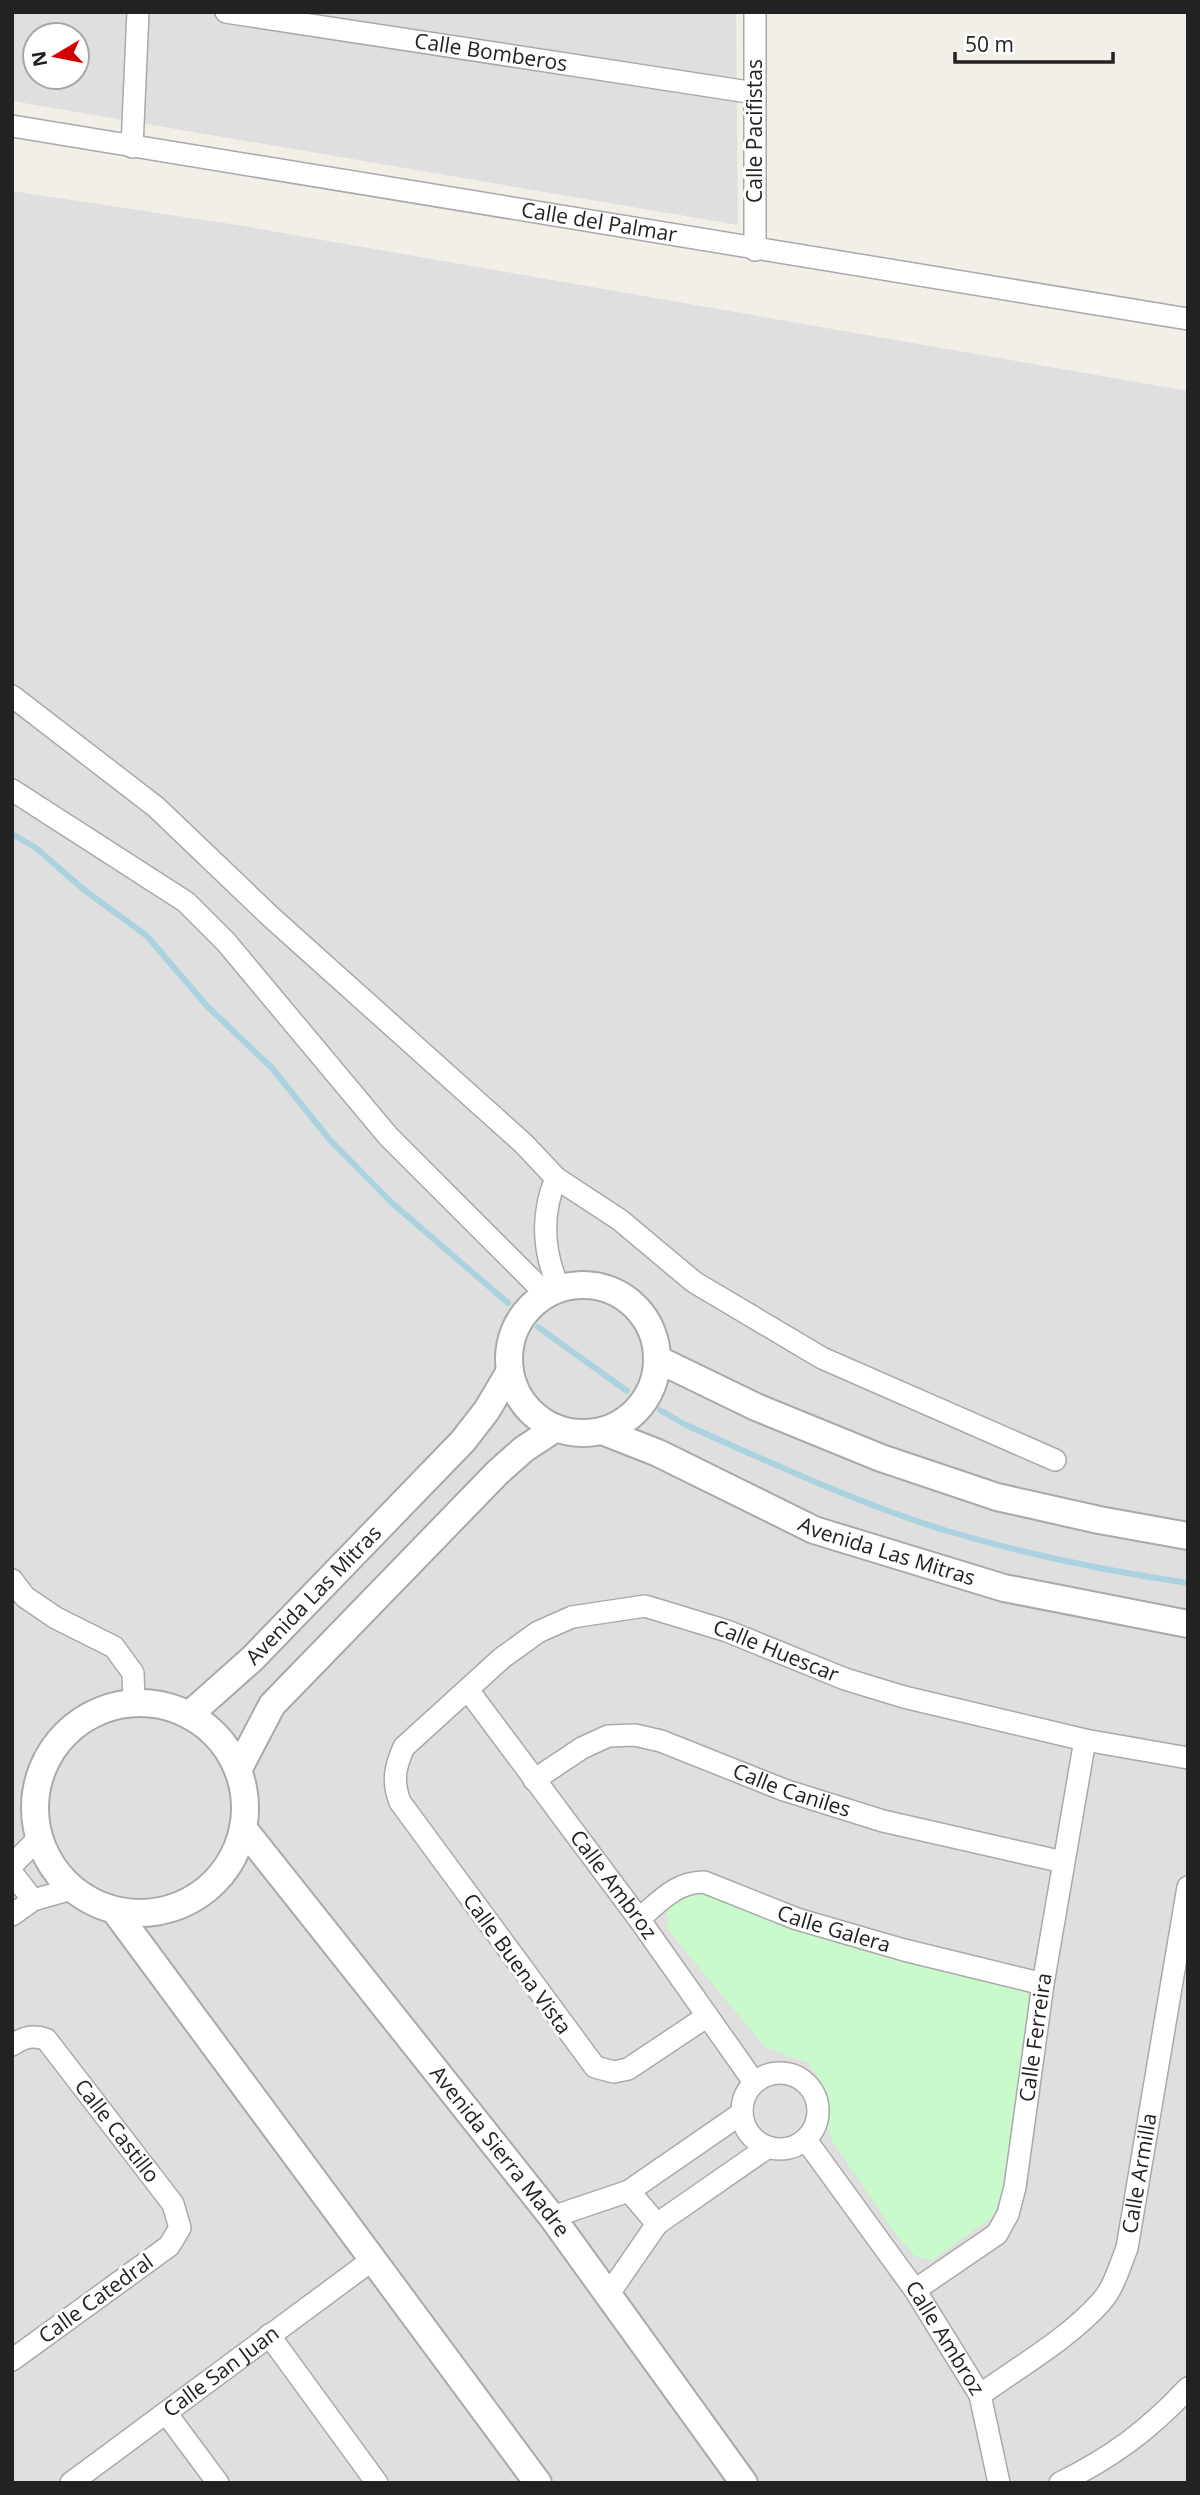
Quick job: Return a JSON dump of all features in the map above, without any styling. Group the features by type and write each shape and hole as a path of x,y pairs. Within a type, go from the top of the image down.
{"street":[{"path":"132,147 138,12"},
{"name":"Calle Bomberos","path":"226,12 755,93"},
{"name":"Calle Pacifistas","path":"755,12 755,250"},
{"name":"Calle del Palmar","path":"12,126 1188,319"},
{"path":"12,696 156,807 271,917 524,1144 556,1178 620,1220 694,1282 822,1358 1055,1460"},
{"path":"12,790 186,902 226,942 388,1136 552,1291"},
{"path":"552,1291 546,1243 546,1201 556,1178"},
{"path":"574,1284 603,1287 630,1301 650,1327 657,1359 650,1391 642,1404 631,1416 601,1431 570,1432 556,1428 530,1411 514,1386 510,1371 511,1341 524,1314 552,1291 574,1284"},
{"path":"657,1359 756,1407 894,1462 997,1497 1099,1520 1188,1536"},
{"name":"Avenida Las Mitras","path":"189,1715 252,1659 463,1441 487,1410 510,1371"},
{"path":"237,1770 272,1705 498,1472 524,1449 556,1428"},
{"name":"Avenida Las Mitras","path":"601,1431 658,1453 814,1530 1004,1588 1188,1624"},
{"path":"12,1580 25,1597 35,1604 114,1647 133,1673 134,1703"},
{"name":"Calle Huescar","path":"404,1747 502,1658 538,1632 572,1617 645,1606 690,1618 845,1679 904,1697 1085,1740 1188,1758"},
{"name":"Calle Ambroz","path":"468,1690 639,1919 754,2082"},
{"path":"134,1703 162,1705 189,1715 218,1738 237,1770 244,1798 243,1828 229,1864 202,1893 168,1910 148,1913 115,1911 72,1889 46,1857 38,1838 35,1810 38,1781 54,1747 66,1732 97,1711 134,1703"},
{"name":"Calle Caniles","path":"534,1780 582,1748 608,1736 635,1735 661,1741 784,1790 883,1821 1063,1863"},
{"name":"Calle Ferreira","path":"915,2290 997,2234 1008,2214 1015,2187 1043,1984 1085,1740"},
{"name":"Calle Buena Vista","path":"404,1747 395,1767 394,1781 400,1802 588,2061 604,2071 628,2069 706,2017"},
{"name":"Avenida Sierra Madre","path":"243,1828 552,2217 744,2483"},
{"path":"12,1865 38,1838"},
{"path":"12,1873 33,1900"},
{"name":"Calle Galera","path":"639,1919 675,1888 689,1882 704,1881 797,1919 904,1950 1043,1984"},
{"name":"Calle Armilla","path":"980,2395 1077,2324 1103,2301 1116,2276 1127,2248 1188,1887"},
{"path":"12,1915 33,1900 72,1889"},
{"path":"115,1911 538,2483"},
{"name":"Calle Castillo","path":"12,2045 23,2037 36,2036 46,2039 54,2048 173,2204 179,2219 177,2236"},
{"path":"782,2072 797,2076 809,2085 817,2098 819,2113 816,2128 806,2140 781,2150 768,2147 750,2134 742,2113 747,2091 754,2082 767,2074 782,2072"},
{"path":"552,2217 629,2191 742,2113"},
{"name":"Calle Ambroz","path":"806,2140 915,2290 980,2395 999,2483"},
{"path":"608,2295 657,2224 768,2147"},
{"path":"629,2191 657,2224"},
{"name":"Calle Catedral","path":"12,2360 169,2246 177,2236"},
{"name":"Calle San Juan","path":"71,2483 372,2260"},
{"path":"269,2336 377,2483"},
{"path":"1060,2483 1114,2454 1157,2421 1188,2388"},
{"path":"166,2413 218,2483"}],"shaded area":[{"path":"12,12 736,12 738,225 12,101"},
{"path":"12,191 237,225 1188,391 1188,2483 12,2483"}],"green space":[{"path":"692,1890 806,1931 1025,1990 1032,2004 1001,2195 994,2216 931,2261 915,2256 894,2232 833,2142 827,2127 829,2101 822,2083 808,2063 765,2047 669,1931 667,1915 670,1905"}],"waterway":[{"path":"12,834 36,848 83,889 147,936 207,1006 272,1068 330,1140 392,1203 508,1303"},
{"path":"538,1327 627,1391"},
{"path":"660,1410 684,1424 813,1481 944,1530 1065,1561 1188,1583"}]}
